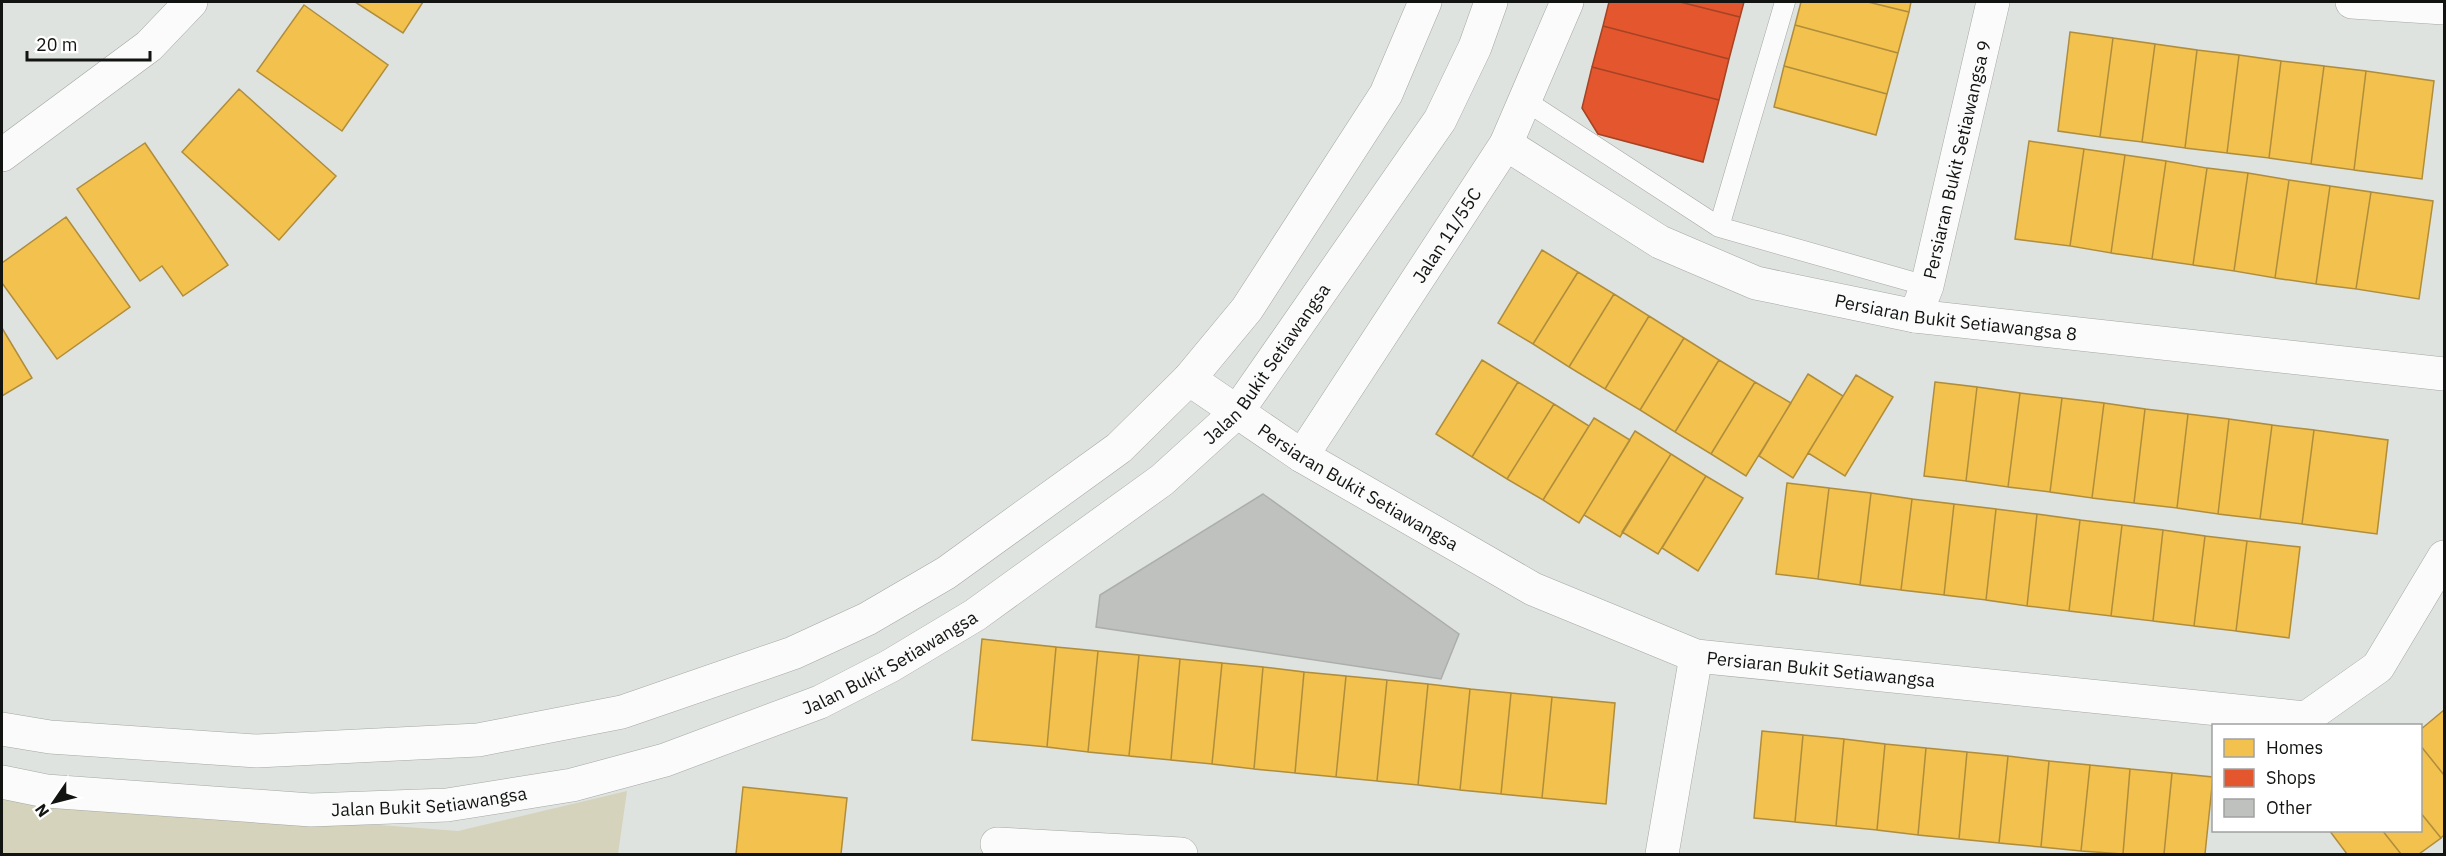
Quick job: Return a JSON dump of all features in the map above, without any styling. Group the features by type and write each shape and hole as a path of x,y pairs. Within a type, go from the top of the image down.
{"street":[{"path":"2,155 148,46 191,2"},
{"path":"2,729 50,737 257,751 478,740 622,712 793,653 867,619 946,573 1119,448 1189,379 1247,309 1386,94 1425,2"},
{"name":"Jalan Bukit Setiawangsa","path":"2,782 46,791 311,810 447,805 572,785 665,760 820,702 890,666 975,615 1162,480 1237,412 1440,120 1475,47 1491,2"},
{"name":"Jalan 11/55C","path":"1302,456 1506,144 1567,2"},
{"name":"Persiaran Bukit Setiawangsa 9","path":"1921,301 1994,2"},
{"path":"2352,2 2445,8"},
{"name":"Persiaran Bukit Setiawangsa 8","path":"1506,144 1660,242 1756,283 1921,301 2445,374"},
{"name":"Persiaran Bukit Setiawangsa","path":"1189,379 1302,456 1533,589 1696,656 2306,718 2378,667 2445,557"},
{"path":"1662,855 1696,656"},
{"path":"997,844 1181,855"}],"lane":[{"path":"1719,227 1785,2"},
{"path":"1526,101 1719,227 1921,301"}],"shaded area":[{"path":"627,791 618,854 2,854 2,796 458,831"}],"building: Homes":[{"path":"355,2 423,2 403,33"},
{"path":"1801,2 1868,2 1909,12 1898,53 1795,25"},
{"path":"1868,2 1911,2 1909,12"},
{"path":"304,5 388,65 342,131 257,71"},
{"path":"1795,25 1898,53 1887,94 1784,66"},
{"path":"2070,32 2113,38 2100,137 2058,131"},
{"path":"2113,38 2155,44 2142,142 2100,137"},
{"path":"2155,44 2197,50 2185,148 2142,142"},
{"path":"2197,50 2239,55 2227,153 2185,148"},
{"path":"2239,55 2281,61 2269,158 2227,153"},
{"path":"2281,61 2324,66 2311,164 2269,158"},
{"path":"1784,66 1887,94 1876,135 1774,107"},
{"path":"2324,66 2366,71 2354,170 2311,164"},
{"path":"2366,71 2434,81 2422,179 2354,170"},
{"path":"239,89 336,176 279,240 182,152"},
{"path":"2029,141 2084,149 2070,246 2015,239"},
{"path":"145,143 228,265 183,296 162,266 140,281 77,189"},
{"path":"2084,149 2125,155 2111,253 2070,246"},
{"path":"2125,155 2166,161 2152,259 2111,253"},
{"path":"2166,161 2207,168 2193,265 2152,259"},
{"path":"2207,168 2248,173 2234,271 2193,265"},
{"path":"2248,173 2289,180 2275,278 2234,271"},
{"path":"2289,180 2330,186 2316,284 2275,278"},
{"path":"2330,186 2371,192 2356,289 2316,284"},
{"path":"2371,192 2433,201 2419,299 2356,289"},
{"path":"66,217 130,307 57,359 2,283 2,263"},
{"path":"1542,250 1578,272 1533,344 1498,323"},
{"path":"1578,272 1614,294 1569,367 1533,344"},
{"path":"1614,294 1649,316 1605,389 1569,367"},
{"path":"1649,316 1684,338 1640,410 1605,389"},
{"path":"2,328 32,378 2,396"},
{"path":"1684,338 1719,360 1675,432 1640,410"},
{"path":"1482,360 1518,382 1472,457 1436,434"},
{"path":"1719,360 1755,382 1711,454 1675,432"},
{"path":"1808,374 1843,396 1793,478 1759,456"},
{"path":"1856,375 1893,397 1845,476 1808,453"},
{"path":"1518,382 1554,404 1507,479 1472,457"},
{"path":"1755,382 1791,403 1746,476 1711,454"},
{"path":"1935,382 1977,387 1966,481 1924,476"},
{"path":"1977,387 2020,393 2008,487 1966,481"},
{"path":"2020,393 2062,398 2050,492 2008,487"},
{"path":"2062,398 2104,403 2092,498 2050,492"},
{"path":"2104,403 2145,409 2134,503 2092,498"},
{"path":"1554,404 1589,426 1543,500 1507,479"},
{"path":"2145,409 2188,414 2177,508 2134,503"},
{"path":"2188,414 2229,419 2218,514 2177,508"},
{"path":"1594,418 1630,440 1579,523 1543,500"},
{"path":"2229,419 2272,425 2260,519 2218,514"},
{"path":"2272,425 2314,430 2302,524 2260,519"},
{"path":"2314,430 2388,440 2377,534 2302,524"},
{"path":"1635,431 1671,454 1620,537 1584,515"},
{"path":"1671,454 1706,476 1658,554 1622,532"},
{"path":"1706,476 1743,498 1698,571 1662,548"},
{"path":"1787,483 1829,488 1818,579 1776,574"},
{"path":"1829,488 1871,493 1860,585 1818,579"},
{"path":"1871,493 1912,499 1901,590 1860,585"},
{"path":"1912,499 1954,504 1944,595 1901,590"},
{"path":"1954,504 1996,509 1986,600 1944,595"},
{"path":"1996,509 2037,514 2027,606 1986,600"},
{"path":"2037,514 2080,520 2069,611 2027,606"},
{"path":"2080,520 2122,525 2111,616 2069,611"},
{"path":"2122,525 2163,530 2153,621 2111,616"},
{"path":"2163,530 2205,536 2194,626 2153,621"},
{"path":"2205,536 2247,541 2236,631 2194,626"},
{"path":"2247,541 2300,547 2289,638 2236,631"},
{"path":"982,639 1056,647 1047,747 972,740"},
{"path":"1056,647 1098,651 1088,752 1047,747"},
{"path":"1098,651 1139,655 1129,756 1088,752"},
{"path":"1139,655 1180,659 1171,760 1129,756"},
{"path":"1180,659 1222,663 1212,764 1171,760"},
{"path":"1222,663 1263,667 1254,769 1212,764"},
{"path":"1263,667 1304,672 1295,773 1254,769"},
{"path":"1304,672 1346,676 1336,777 1295,773"},
{"path":"1346,676 1387,680 1377,781 1336,777"},
{"path":"1387,680 1428,684 1418,785 1377,781"},
{"path":"1428,684 1470,689 1460,790 1418,785"},
{"path":"1470,689 1511,693 1501,794 1460,790"},
{"path":"1511,693 1552,697 1542,798 1501,794"},
{"path":"1552,697 1615,703 1606,804 1542,798"},
{"path":"2444,710 2444,775 2422,748 2422,728"},
{"path":"1762,731 1803,735 1795,822 1754,818"},
{"path":"1803,735 1844,739 1836,826 1795,822"},
{"path":"1844,739 1885,744 1877,830 1836,826"},
{"path":"1885,744 1926,748 1918,835 1877,830"},
{"path":"1926,748 1967,752 1959,839 1918,835"},
{"path":"2422,748 2444,775 2444,835 2441,838 2422,814"},
{"path":"1967,752 2008,756 1999,843 1959,839"},
{"path":"2008,756 2049,761 2041,847 1999,843"},
{"path":"2049,761 2090,765 2081,851 2041,847"},
{"path":"2090,765 2130,769 2123,854 2081,851"},
{"path":"2130,769 2172,773 2164,854 2123,854"},
{"path":"2172,773 2212,777 2205,854 2164,854"},
{"path":"743,787 847,798 841,854 736,854"},
{"path":"2422,814 2441,838 2419,854 2401,854 2384,832 2422,832"},
{"path":"2330,832 2384,832 2401,854 2347,854"}],"building: Shops":[{"path":"1609,2 1680,2 1740,17 1729,59 1603,26"},
{"path":"1680,2 1744,2 1740,17"},
{"path":"1603,26 1729,59 1719,100 1592,67"},
{"path":"1592,67 1719,100 1703,162 1598,134 1582,108"}],"building: Other":[{"path":"1263,494 1459,634 1441,679 1096,627 1100,595"}]}
